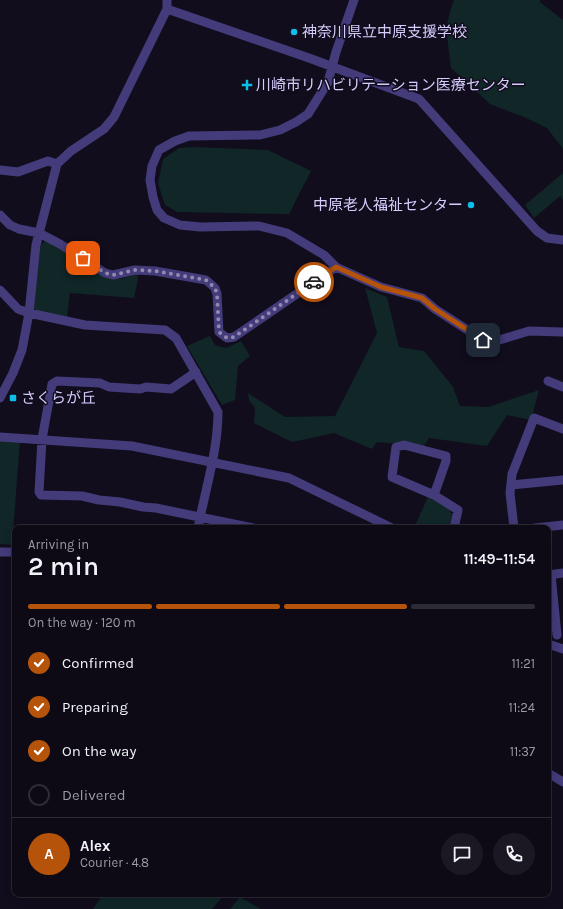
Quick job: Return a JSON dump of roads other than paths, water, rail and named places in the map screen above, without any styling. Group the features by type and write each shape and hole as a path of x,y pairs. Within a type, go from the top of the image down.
{"street":[{"path":"354,0 328,82 308,114 280,130 260,135 189,136 175,141 159,150 152,166 150,180 157,210 164,218 180,225 200,227 258,226 287,233 324,256 336,267 381,287 422,298 435,309 483,340 496,341 529,331 563,332"},
{"path":"0,398 13,373 22,350 29,313 36,245 48,204 57,164 71,151 104,129 114,117 167,4 419,99 538,231 546,238 563,240"},
{"path":"0,170 18,172 48,161 57,164"},
{"path":"0,215 10,225 19,229 39,233 60,244 105,273 113,275 135,270 155,271 206,280 215,288 217,294 219,332 227,338 234,337 336,267"},
{"path":"0,290 18,309 29,313 85,324 165,330 176,338 218,412 218,423 212,462 199,525"},
{"path":"196,372 171,389 109,387 100,383 57,381 52,384 42,439 39,492 41,494 82,496 99,500 120,502 239,525"},
{"path":"548,381 563,387"},
{"path":"514,525 510,493 512,474 534,418 563,429"},
{"path":"0,437 132,446 289,478 386,525"},
{"path":"434,495 446,461 446,456 404,445 396,447 392,477 434,495 458,510 455,525"},
{"path":"511,485 563,480"},
{"path":"551,526 563,525"},
{"path":"0,552 12,552"},
{"path":"551,575 563,573"},
{"path":"551,590 557,635"},
{"path":"551,645 563,649"},
{"path":"551,776 563,782"}],"place":[{"name":"神奈川県立中原支援学校","path":"294,32"},
{"name":"川崎市リハビリテーション医療センター","path":"247,85"},
{"name":"中原老人福祉センター","path":"471,205"},
{"name":"さくらが丘","path":"13,398"}]}
